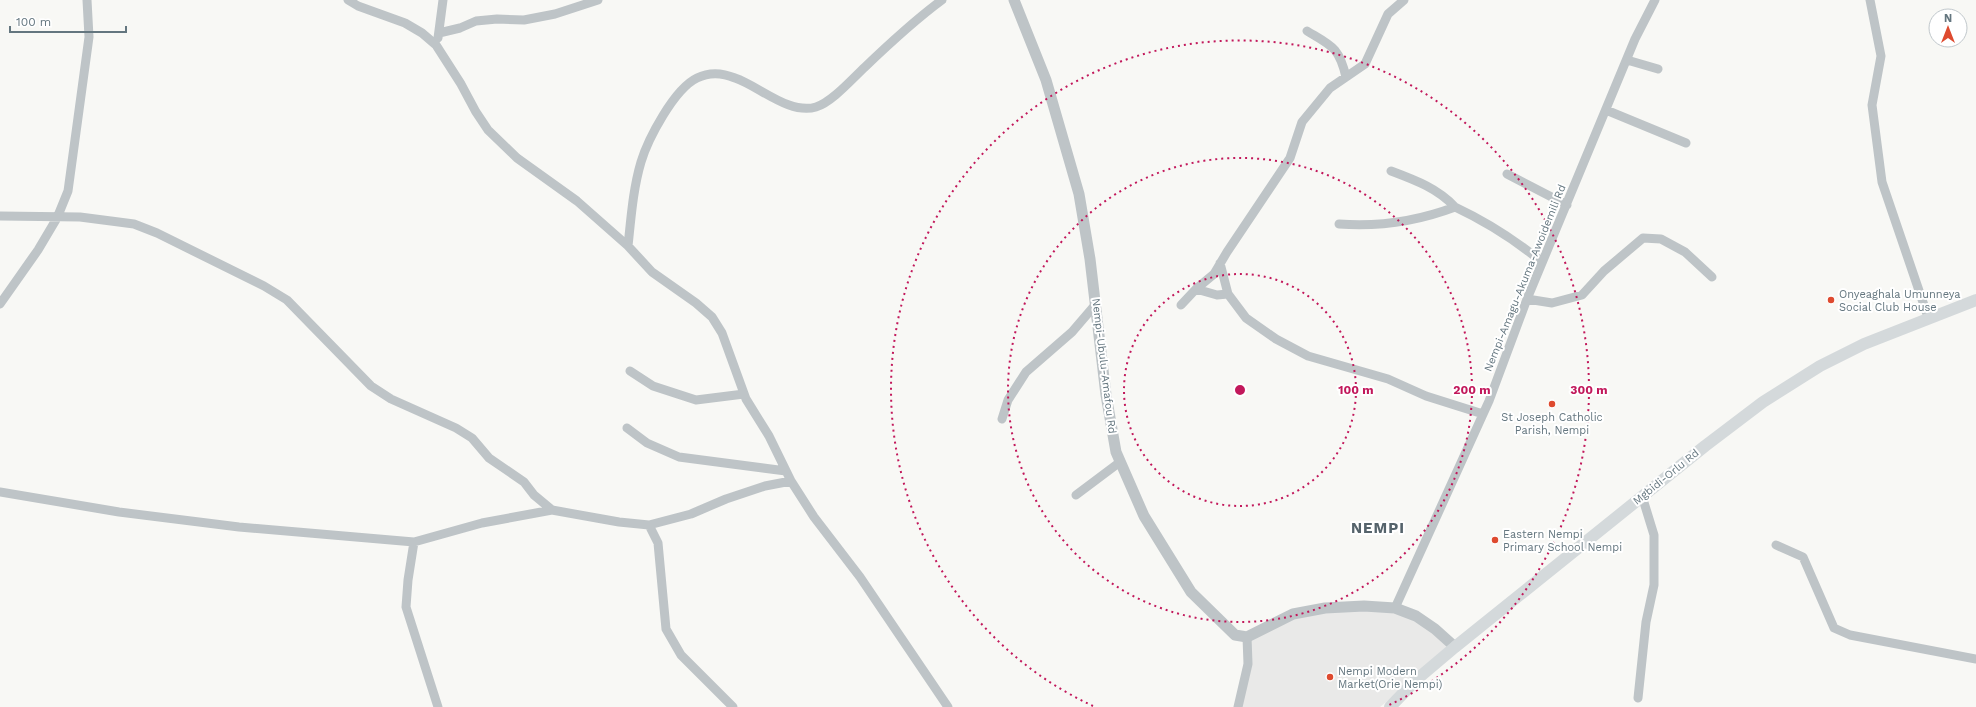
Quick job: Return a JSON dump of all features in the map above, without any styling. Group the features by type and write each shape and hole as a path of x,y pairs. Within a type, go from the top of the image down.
{"main road":[{"name":"Mgbidi-Orlu Rd","path":"1390,707 1416,680 1455,647 1642,496 1763,402 1820,366 1864,344 1928,317 1976,300"}],"street":[{"path":"0,304 38,250 57,218 68,191 89,37 87,0"},
{"path":"348,0 358,6 405,23 422,33 436,45 488,130 517,158 577,201 628,246 652,272 696,303 712,317 722,334 744,394 769,436 791,481 814,517 860,577 948,707"},
{"path":"436,45 443,0"},
{"path":"439,33 460,28 476,21 497,19 524,20 548,15 598,0"},
{"path":"628,246 635,188 641,162 653,133 671,104 685,87 697,78 715,73 735,77 790,105 804,109 817,107 835,95 874,58 942,0"},
{"name":"Nempi-Ubulu-Amafou Rd","path":"1014,0 1046,80 1079,194 1090,259 1110,423 1120,462 1144,516 1191,592 1235,635 1247,637"},
{"path":"1181,305 1196,289 1214,274 1290,158 1302,122 1330,88 1365,64 1388,14 1404,0"},
{"name":"Nempi-Amagu-Akuma-Awoidemili Rd","path":"1395,608 1483,414 1542,262 1626,60 1655,0"},
{"path":"1870,0 1881,56 1872,105 1882,182 1928,317"},
{"path":"1307,31 1330,45 1341,57 1346,76"},
{"path":"1626,60 1658,69"},
{"path":"1606,110 1686,143"},
{"path":"1391,171 1420,181 1445,196 1455,207 1482,220 1515,240 1542,262"},
{"path":"1507,174 1566,205"},
{"path":"1339,224 1390,224 1427,217 1455,207"},
{"path":"0,216 57,218 80,217 134,224 157,233 270,289 287,300 371,386 391,398 438,418 467,435 489,458 524,482 534,495 552,510"},
{"path":"1527,299 1552,303 1582,295 1604,271 1644,238 1661,239 1685,252 1712,277"},
{"path":"1220,263 1228,294 1246,318 1276,338 1308,356 1388,379 1426,396 1483,414"},
{"path":"1196,289 1217,295 1228,294"},
{"path":"1002,419 1008,400 1026,372 1072,332 1096,304"},
{"path":"630,371 653,386 696,400 744,394"},
{"path":"627,428 647,443 680,457 786,471"},
{"path":"1076,495 1120,462"},
{"path":"0,492 119,512 247,528 414,542 482,523 552,510 619,522 649,525 691,514 726,499 758,488 791,481"},
{"path":"1638,698 1646,622 1654,585 1654,535 1642,496"},
{"path":"649,525 658,543 666,628 681,655 733,707"},
{"path":"414,542 408,580 406,607 438,707"},
{"path":"1776,545 1803,557 1834,628 1850,635 1976,659"},
{"path":"1238,707 1248,664 1247,637 1293,614 1318,609 1364,606 1395,608 1416,616 1435,629 1455,647"}],"shaded area":[{"name":"Nempi Modern Market(Orie Nempi)","path":"1395,608 1455,647 1380,707 1238,707 1247,637 1298,613"}],"place":[{"name":"Onyeaghala Umunneya Social Club House","path":"1831,300"},
{"name":"St Joseph Catholic Parish, Nempi","path":"1552,404"},
{"name":"Eastern Nempi Primary School Nempi","path":"1495,540"},
{"name":"Nempi Modern Market(Orie Nempi)","path":"1330,677"}],"district":[{"name":"NEMPI","path":"1378,528"}]}
